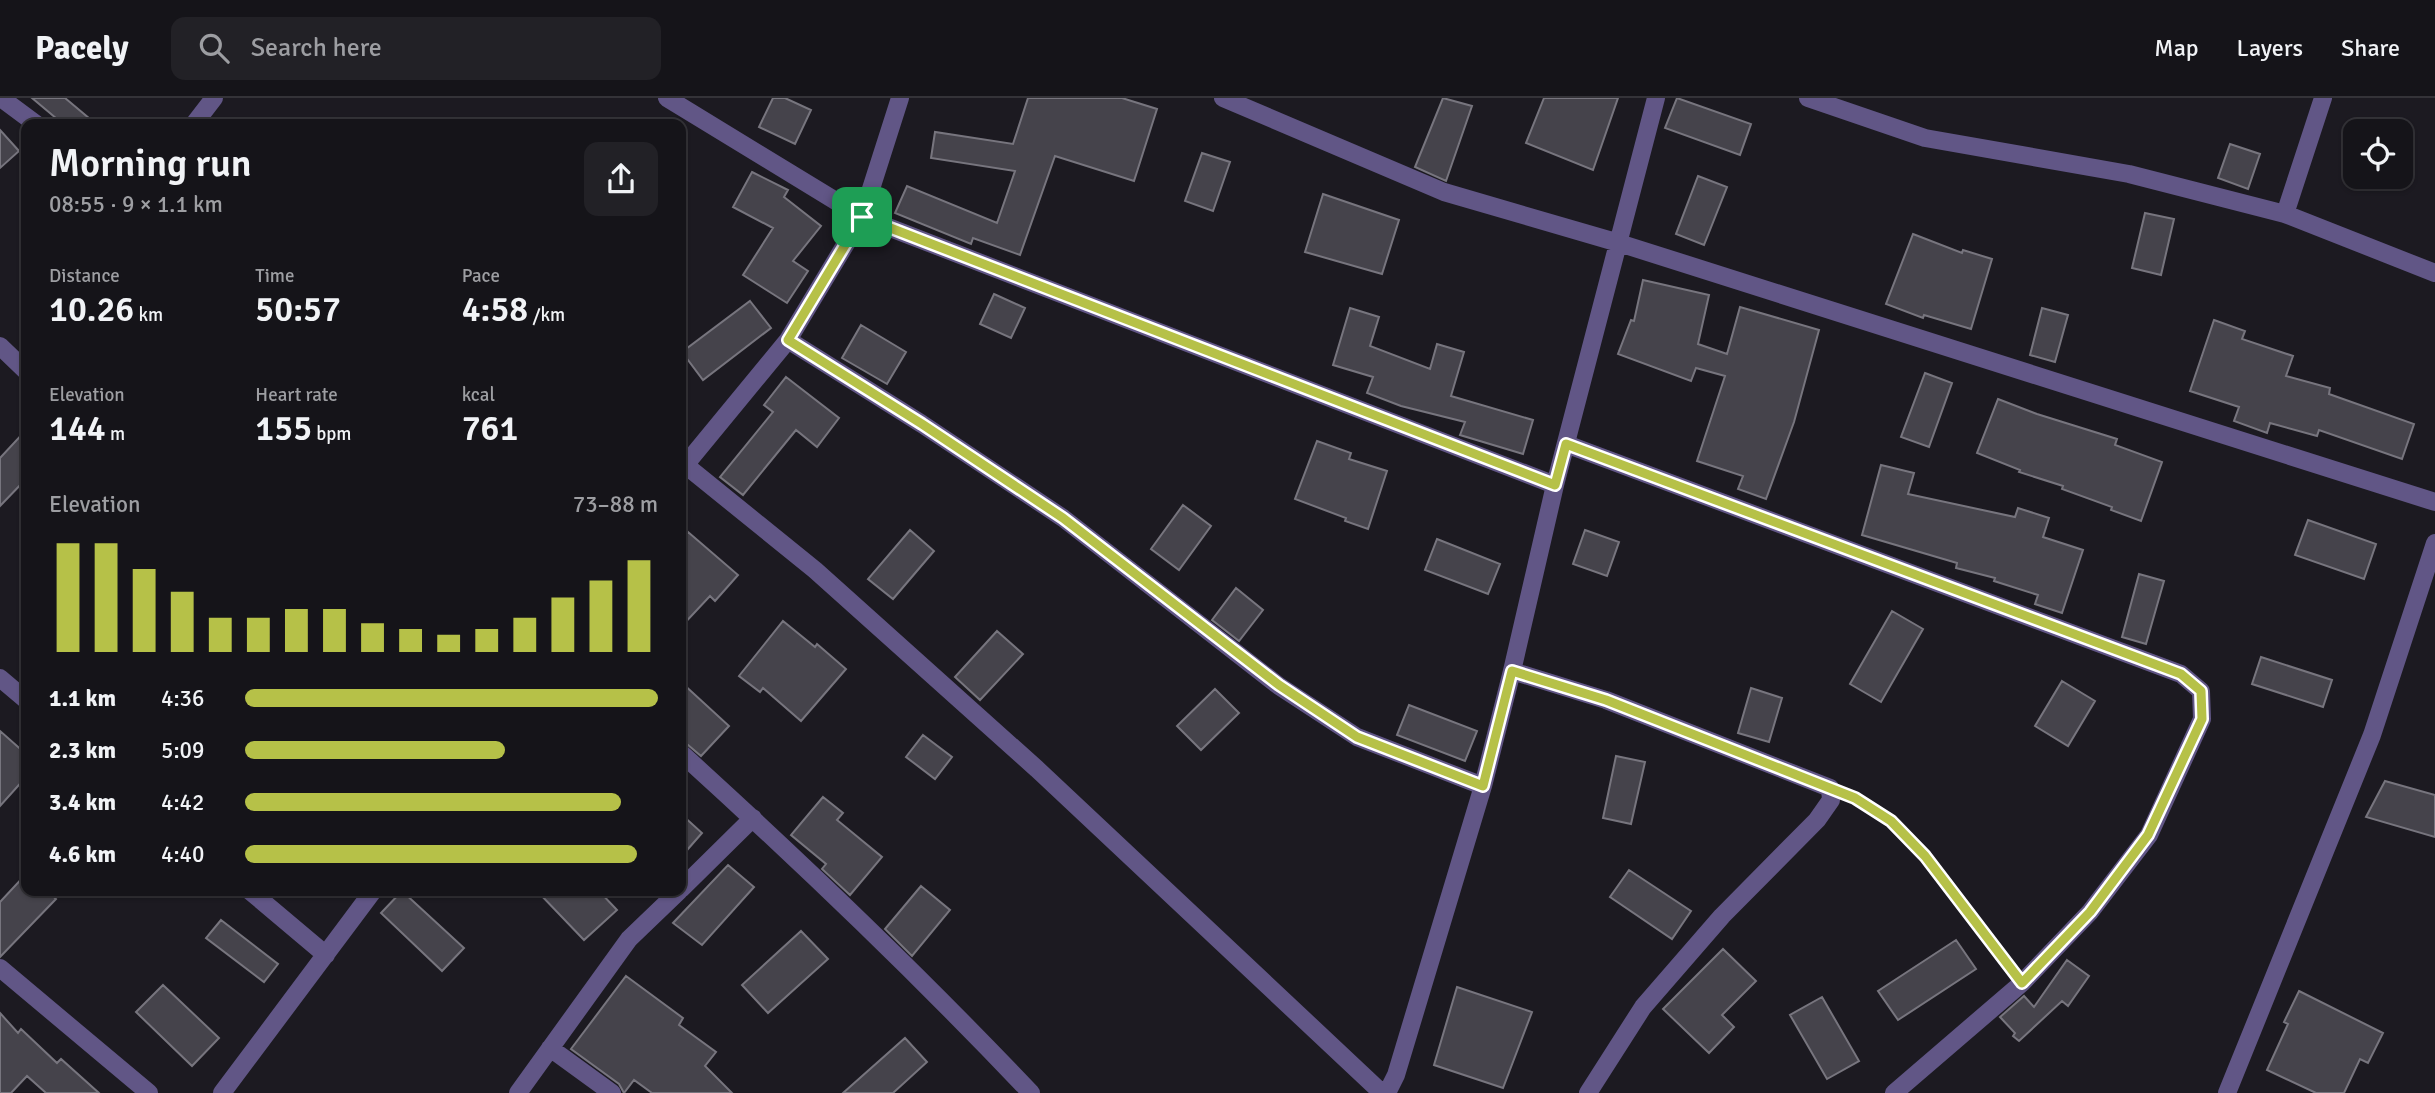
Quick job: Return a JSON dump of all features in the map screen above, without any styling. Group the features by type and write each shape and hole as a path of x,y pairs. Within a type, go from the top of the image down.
{"street":[{"path":"1,98 29,119"},
{"path":"198,119 214,98"},
{"path":"667,98 862,217 1555,485"},
{"path":"686,462 788,340 862,217 900,98"},
{"path":"1223,98 1444,192 1619,243 2435,502"},
{"path":"1387,1093 1396,1075 1483,786 1555,485 1656,98"},
{"path":"1808,98 1925,138 2129,174 2285,214 2435,273"},
{"path":"2285,214 2323,98"},
{"path":"788,340 922,424 1063,518 1279,685 1357,737 1483,786"},
{"path":"0,346 21,366"},
{"path":"1566,444 2181,674 2201,691 2202,719 2148,835 2090,912 2022,983 1894,1093"},
{"path":"686,470 815,570 1017,751 1382,1093"},
{"path":"2227,1093 2372,735 2435,543"},
{"path":"1512,671 1606,700 1830,788 1831,800 1817,820 1722,916 1643,1007 1588,1093"},
{"path":"0,678 21,696"},
{"path":"686,758 753,818 1031,1093"},
{"path":"686,884 753,818"},
{"path":"256,896 326,956"},
{"path":"222,1093 369,896"},
{"path":"518,1093 629,939 674,896"},
{"path":"0,968 149,1093"},
{"path":"550,1048 612,1093"}],"path":[{"path":"1830,788 1855,798 1891,821 1925,856 2022,983"}],"building":[{"path":"32,98 65,98 90,119 57,119"},
{"path":"773,98 785,98 811,110 795,144 759,127"},
{"path":"1028,98 1122,98 1157,109 1134,181 1055,156 1020,255 973,238 971,244 895,213 907,186 997,223 1015,171 931,158 935,132 1013,144"},
{"path":"1443,98 1472,106 1446,181 1415,167"},
{"path":"1544,98 1618,98 1593,170 1526,143"},
{"path":"1677,98 1751,124 1740,155 1665,128"},
{"path":"0,130 19,151 0,168"},
{"path":"2230,144 2260,154 2248,189 2218,178"},
{"path":"1202,153 1230,162 1213,211 1185,201"},
{"path":"752,172 788,190 784,197 821,226 793,261 808,271 787,303 743,275 773,228 733,207"},
{"path":"1698,176 1727,187 1704,245 1676,234"},
{"path":"1323,194 1399,220 1382,274 1305,252"},
{"path":"2145,213 2174,219 2161,275 2132,268"},
{"path":"1913,234 1962,253 1963,250 1992,259 1971,329 1924,315 1923,318 1886,304"},
{"path":"1643,280 1709,295 1698,344 1727,354 1740,307 1819,330 1794,422 1766,499 1738,489 1743,476 1697,461 1725,376 1696,368 1691,381 1618,354 1631,320 1634,321"},
{"path":"994,294 1025,308 1011,338 980,324"},
{"path":"750,301 771,328 703,380 686,357 686,349"},
{"path":"1350,308 1379,317 1370,346 1430,369 1437,344 1464,352 1451,396 1533,420 1523,454 1460,435 1465,422 1401,406 1367,393 1373,377 1333,365"},
{"path":"2042,308 2068,315 2055,362 2030,355"},
{"path":"2214,320 2245,331 2242,339 2293,356 2286,376 2330,388 2329,394 2414,424 2402,459 2319,430 2317,436 2270,423 2267,433 2234,421 2239,407 2190,391"},
{"path":"861,325 906,352 887,384 842,358"},
{"path":"1925,373 1952,383 1929,447 1901,437"},
{"path":"786,377 839,418 817,447 796,430 743,495 720,477 773,412 764,405"},
{"path":"1998,399 2117,439 2115,445 2162,462 2141,521 2062,489 2063,486 2019,472 2020,470 1977,453"},
{"path":"21,435 21,484 0,506 0,458"},
{"path":"1317,441 1351,453 1349,459 1387,471 1368,529 1295,499"},
{"path":"1881,465 1914,473 1908,494 2015,517 2018,508 2049,518 2043,537 2083,550 2062,613 2035,604 2038,595 1994,581 1995,578 1956,568 1957,563 1862,535"},
{"path":"1183,505 1211,526 1179,570 1151,549"},
{"path":"2308,520 2376,544 2364,579 2295,555"},
{"path":"910,530 934,551 893,599 868,579"},
{"path":"1585,530 1619,542 1607,576 1573,564"},
{"path":"688,532 738,575 715,601 710,596 686,622"},
{"path":"1437,539 1500,564 1488,594 1425,570"},
{"path":"2139,574 2164,581 2146,644 2122,637"},
{"path":"1236,588 1263,610 1239,641 1212,620"},
{"path":"1892,611 1923,629 1881,702 1850,684"},
{"path":"783,621 815,647 817,644 846,669 801,721 763,688 760,692 739,676"},
{"path":"997,631 1023,654 980,700 955,677"},
{"path":"2261,657 2332,680 2323,707 2252,684"},
{"path":"2062,681 2095,701 2068,746 2035,726"},
{"path":"686,687 729,726 701,756 686,743"},
{"path":"1751,688 1782,698 1769,742 1738,733"},
{"path":"1215,689 1239,713 1201,750 1177,726"},
{"path":"1409,705 1477,731 1465,761 1397,735"},
{"path":"0,731 21,750 21,783 0,806"},
{"path":"923,735 952,757 935,779 906,757"},
{"path":"1616,756 1645,762 1631,824 1603,818"},
{"path":"2385,781 2435,795 2435,837 2366,817"},
{"path":"823,797 843,813 837,820 882,857 850,895 822,869 826,864 791,835"},
{"path":"686,819 702,833 686,851"},
{"path":"728,865 754,887 702,945 673,923"},
{"path":"1629,870 1691,911 1672,939 1610,897"},
{"path":"21,879 21,896 53,896 56,899 0,957 0,902"},
{"path":"921,886 950,910 912,956 885,929"},
{"path":"397,896 407,896 464,948 442,971 381,913"},
{"path":"542,896 604,896 617,910 584,940"},
{"path":"221,920 278,964 264,982 206,938"},
{"path":"801,931 828,959 768,1013 742,985"},
{"path":"1956,940 1976,969 1898,1020 1878,991"},
{"path":"1723,949 1756,981 1722,1015 1734,1027 1709,1053 1663,1009"},
{"path":"2067,960 2089,976 2068,1006 2062,1001 2019,1041 2000,1017 2024,996 2034,1007"},
{"path":"626,976 683,1018 679,1025 716,1052 705,1066 732,1093 652,1093 634,1080 624,1093 619,1084 571,1049"},
{"path":"163,985 219,1038 192,1066 136,1012"},
{"path":"1457,987 1532,1012 1503,1088 1434,1065"},
{"path":"2299,991 2383,1033 2368,1063 2360,1059 2344,1093 2316,1093 2267,1070 2288,1024 2284,1022"},
{"path":"1822,997 1859,1061 1827,1079 1790,1015"},
{"path":"0,1013 18,1033 21,1029 57,1063 61,1059 99,1093 46,1093 27,1076 11,1093 0,1093"},
{"path":"905,1038 927,1062 893,1093 843,1093"}],"route":[{"path":"862,217 1555,485 1566,444 1956,589 2181,674 2201,691 2202,719 2148,835 2090,912 2022,983 1925,856 1891,821 1855,798 1606,700 1512,671 1483,786 1357,737 1279,685 1063,518 922,424 788,340 862,217"}]}
